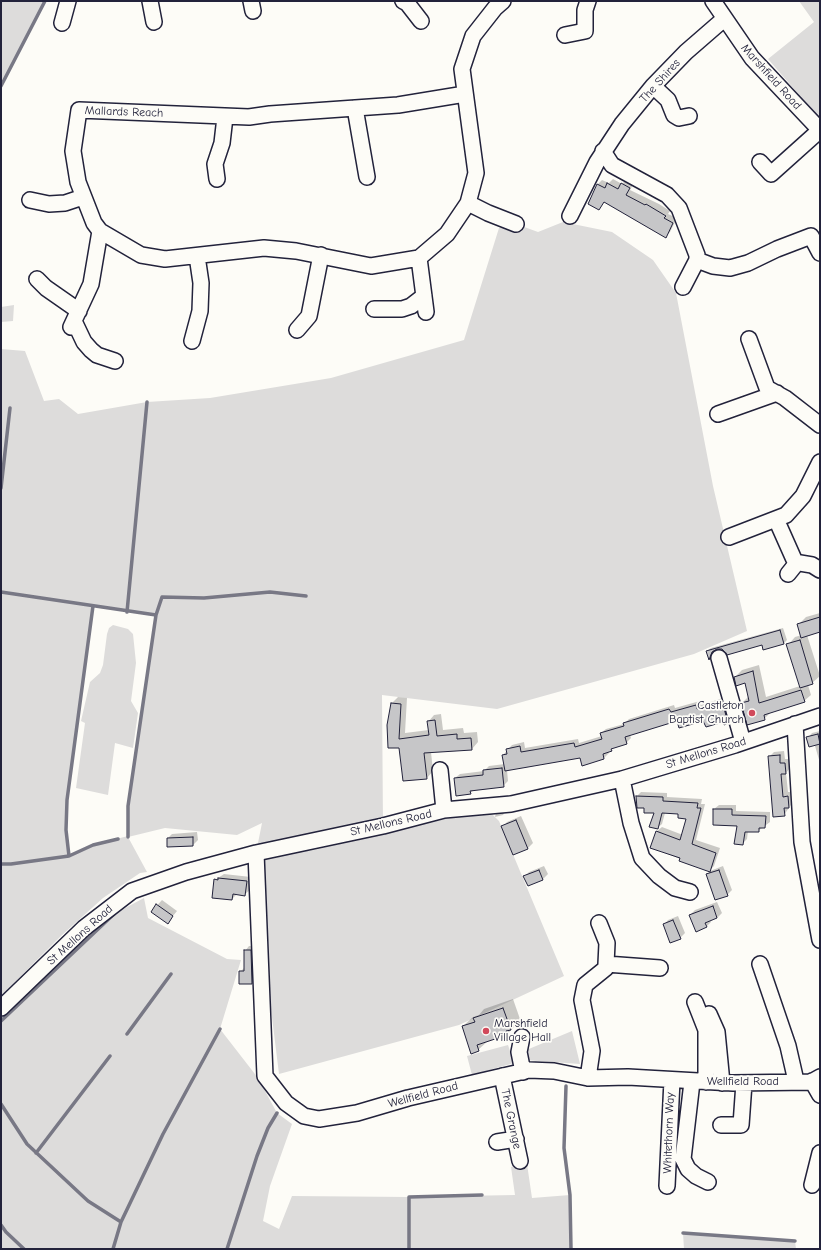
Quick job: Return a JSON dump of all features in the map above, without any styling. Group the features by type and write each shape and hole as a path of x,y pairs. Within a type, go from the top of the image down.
{"street":[{"path":"62,23 68,1"},
{"path":"150,1 154,22"},
{"path":"403,1 407,3 421,21"},
{"path":"426,312 419,258 447,234 468,202 476,173 462,69 473,36 495,8 503,1"},
{"path":"565,35 585,31 585,10 588,1"},
{"name":"Marshfield Road","path":"713,1 752,58 820,130"},
{"name":"The Shires","path":"570,216 603,151 653,86 686,52 724,19"},
{"path":"653,86 675,101 674,115 679,118 689,116"},
{"name":"Mallards Reach","path":"419,258 371,266 322,255 264,248 165,259 141,255 100,231 94,224 78,182 73,151 78,110 144,111 224,117 249,117 270,114 398,105 465,94"},
{"path":"355,108 367,177"},
{"path":"217,179 215,164 222,143 224,117"},
{"path":"760,162 772,174 820,130"},
{"path":"603,151 612,165 667,195 679,208 691,238 697,260 683,287"},
{"path":"30,200 49,204 65,203 84,197"},
{"path":"468,202 488,213 516,224"},
{"path":"75,320 91,284 100,231"},
{"path":"697,260 713,266 730,268 748,263 777,249 810,236 820,253"},
{"path":"297,330 309,316 322,255"},
{"path":"192,341 200,311 201,283 197,256"},
{"path":"37,279 75,320 84,342 91,350 97,355 115,361"},
{"path":"374,309 402,309 411,306 424,296"},
{"path":"749,339 767,388 777,393 820,424"},
{"path":"718,414 777,393"},
{"path":"730,537 786,515 804,496 818,474"},
{"path":"776,519 792,569 800,563 816,568"},
{"path":"719,658 743,742"},
{"name":"St Mellons Road","path":"1,1008 84,928 132,891 186,872 256,853 383,826 444,810 511,804 622,779 743,742 820,716"},
{"path":"795,724 802,842 820,940"},
{"path":"440,770 444,810"},
{"path":"622,779 631,823 642,858 674,888 690,892"},
{"name":"Wellfield Road","path":"256,853 265,1076 286,1104 304,1116 319,1119 357,1113 408,1098 523,1072 554,1071 588,1078 628,1077 722,1083 816,1079"},
{"path":"807,874 820,884"},
{"path":"588,1078 592,1051 582,1000 585,985 606,968 607,943 600,923"},
{"path":"606,964 660,968"},
{"path":"760,964 788,1046 796,1081"},
{"path":"708,1182 696,1176 688,1169 683,1159 699,1082 706,1030 701,1005 717,1032 722,1083"},
{"path":"522,1037 519,1052 523,1072"},
{"name":"The Grange","path":"502,1076 520,1161"},
{"path":"816,1079 820,1096"},
{"name":"Whitethorn Way","path":"667,1186 672,1080"},
{"path":"721,1125 741,1125 744,1082"},
{"path":"498,1142 516,1139"},
{"path":"812,1185 820,1153"}],"shaded area":[{"path":"1,1 45,1 1,86"},
{"path":"799,1 820,1 820,119 768,59 814,22"},
{"path":"563,222 612,232 653,260 676,293 713,486 747,631 694,654 497,709 382,695 383,826 256,853 262,823 237,835 165,828 128,837 147,872 140,873 103,898 62,935 1,996 1,349 25,351 44,401 59,399 78,414 147,402 210,398 331,378 464,340 499,228 516,224 538,232","holes":["93,606 155,615 128,806 128,836 93,845 69,855 66,830 67,800"]},
{"path":"14,305 13,321 1,322 1,307"},
{"path":"113,625 128,629 133,634 136,663 131,701 138,713 133,748 115,743 108,795 76,788 85,723 81,721 90,682 100,673 103,665 107,634 109,628"},
{"path":"475,812 490,812 499,821 564,976 459,1025 279,1074 267,977 262,857 314,850"},
{"path":"144,898 148,918 227,959 241,960 220,1029 258,1078 277,1113 292,1124 270,1186 263,1221 279,1229 292,1196 409,1197 515,1195 511,1167 527,1164 532,1198 570,1195 571,1249 1,1249 1,1021 114,914"},
{"path":"572,1031 580,1064 525,1060 524,1051"},
{"path":"508,1045 514,1063 472,1075 467,1056"},
{"path":"683,1233 795,1241 796,1249 684,1249"}],"building":[{"path":"607,183 618,189 621,183 630,188 626,195 645,205 646,204 666,216 664,218 673,223 666,238 604,202 599,210 588,204 597,184 605,188"},
{"path":"820,617 820,632 801,638 797,624"},
{"path":"780,630 784,644 763,650 762,645 727,655 722,649 717,649 712,652 709,660 706,651"},
{"path":"800,640 813,684 800,688 786,644"},
{"path":"753,671 759,703 801,690 805,702 764,715 765,720 747,725 741,703 749,701 745,683 736,686 734,677"},
{"path":"722,701 728,723 724,725 723,722 706,727 703,721 679,728 677,721 625,737 627,744 611,749 612,751 603,754 604,759 582,766 580,758 505,771 502,755 507,754 506,749 520,746 521,752 574,743 575,747 602,739 600,733 624,726 623,723 669,709 671,712 696,705 697,709"},
{"path":"391,703 401,704 399,739 429,735 427,721 435,720 437,736 457,734 457,739 471,738 472,750 424,753 427,779 403,781 399,748 388,748 387,725"},
{"path":"818,734 820,744 809,747 806,737"},
{"path":"780,755 780,763 785,763 786,774 781,774 783,797 788,796 789,808 784,808 785,816 773,817 768,756"},
{"path":"502,768 504,787 470,791 471,794 456,796 454,778 483,775 483,770"},
{"path":"636,796 663,797 663,801 698,803 697,808 701,808 692,844 716,853 710,872 679,861 680,858 650,848 656,831 680,840 686,819 678,818 678,814 662,813 658,829 649,827 654,813 644,813 644,808 637,808"},
{"path":"713,809 732,809 732,815 766,816 765,828 759,828 759,832 745,832 743,845 734,844 737,826 713,825"},
{"path":"516,820 528,849 513,855 501,826"},
{"path":"193,837 193,846 167,847 167,838"},
{"path":"539,870 543,880 528,886 523,876"},
{"path":"719,870 728,896 715,900 706,874"},
{"path":"218,878 247,881 245,896 233,894 232,900 212,898 214,879 218,880"},
{"path":"156,904 173,916 168,924 151,912"},
{"path":"713,906 717,918 705,923 707,927 696,932 689,915"},
{"path":"673,920 681,939 670,943 663,924"},
{"path":"244,950 251,950 252,984 239,984 239,971 244,971"},
{"name":"Marshfield Village Hall","path":"503,1008 511,1030 506,1031 507,1035 477,1045 479,1051 471,1054 462,1026 475,1022 473,1018"}],"waterway":[{"path":"1,86 45,1"},
{"path":"127,612 147,402"},
{"path":"1,488 10,408"},
{"path":"1,592 156,615"},
{"path":"128,837 128,806 156,615 162,597 204,598 270,592 306,596"},
{"path":"69,856 66,830 67,800 93,606"},
{"path":"1,864 69,856 93,845 118,839"},
{"path":"1,1021 114,914"},
{"path":"127,1034 171,974"},
{"path":"113,1249 121,1222 163,1134 220,1029"},
{"path":"36,1153 110,1056"},
{"path":"566,1086 564,1148 570,1195 571,1249"},
{"path":"1,1104 27,1144 88,1201 121,1222"},
{"path":"227,1249 257,1156 268,1128 277,1113"},
{"path":"409,1249 409,1197 482,1195"},
{"path":"1,1225 6,1232 24,1249"},
{"path":"683,1233 795,1241"}],"place":[{"name":"Castleton Baptist Church","path":"752,713"},
{"name":"Marshfield Village Hall","path":"486,1031"}]}
